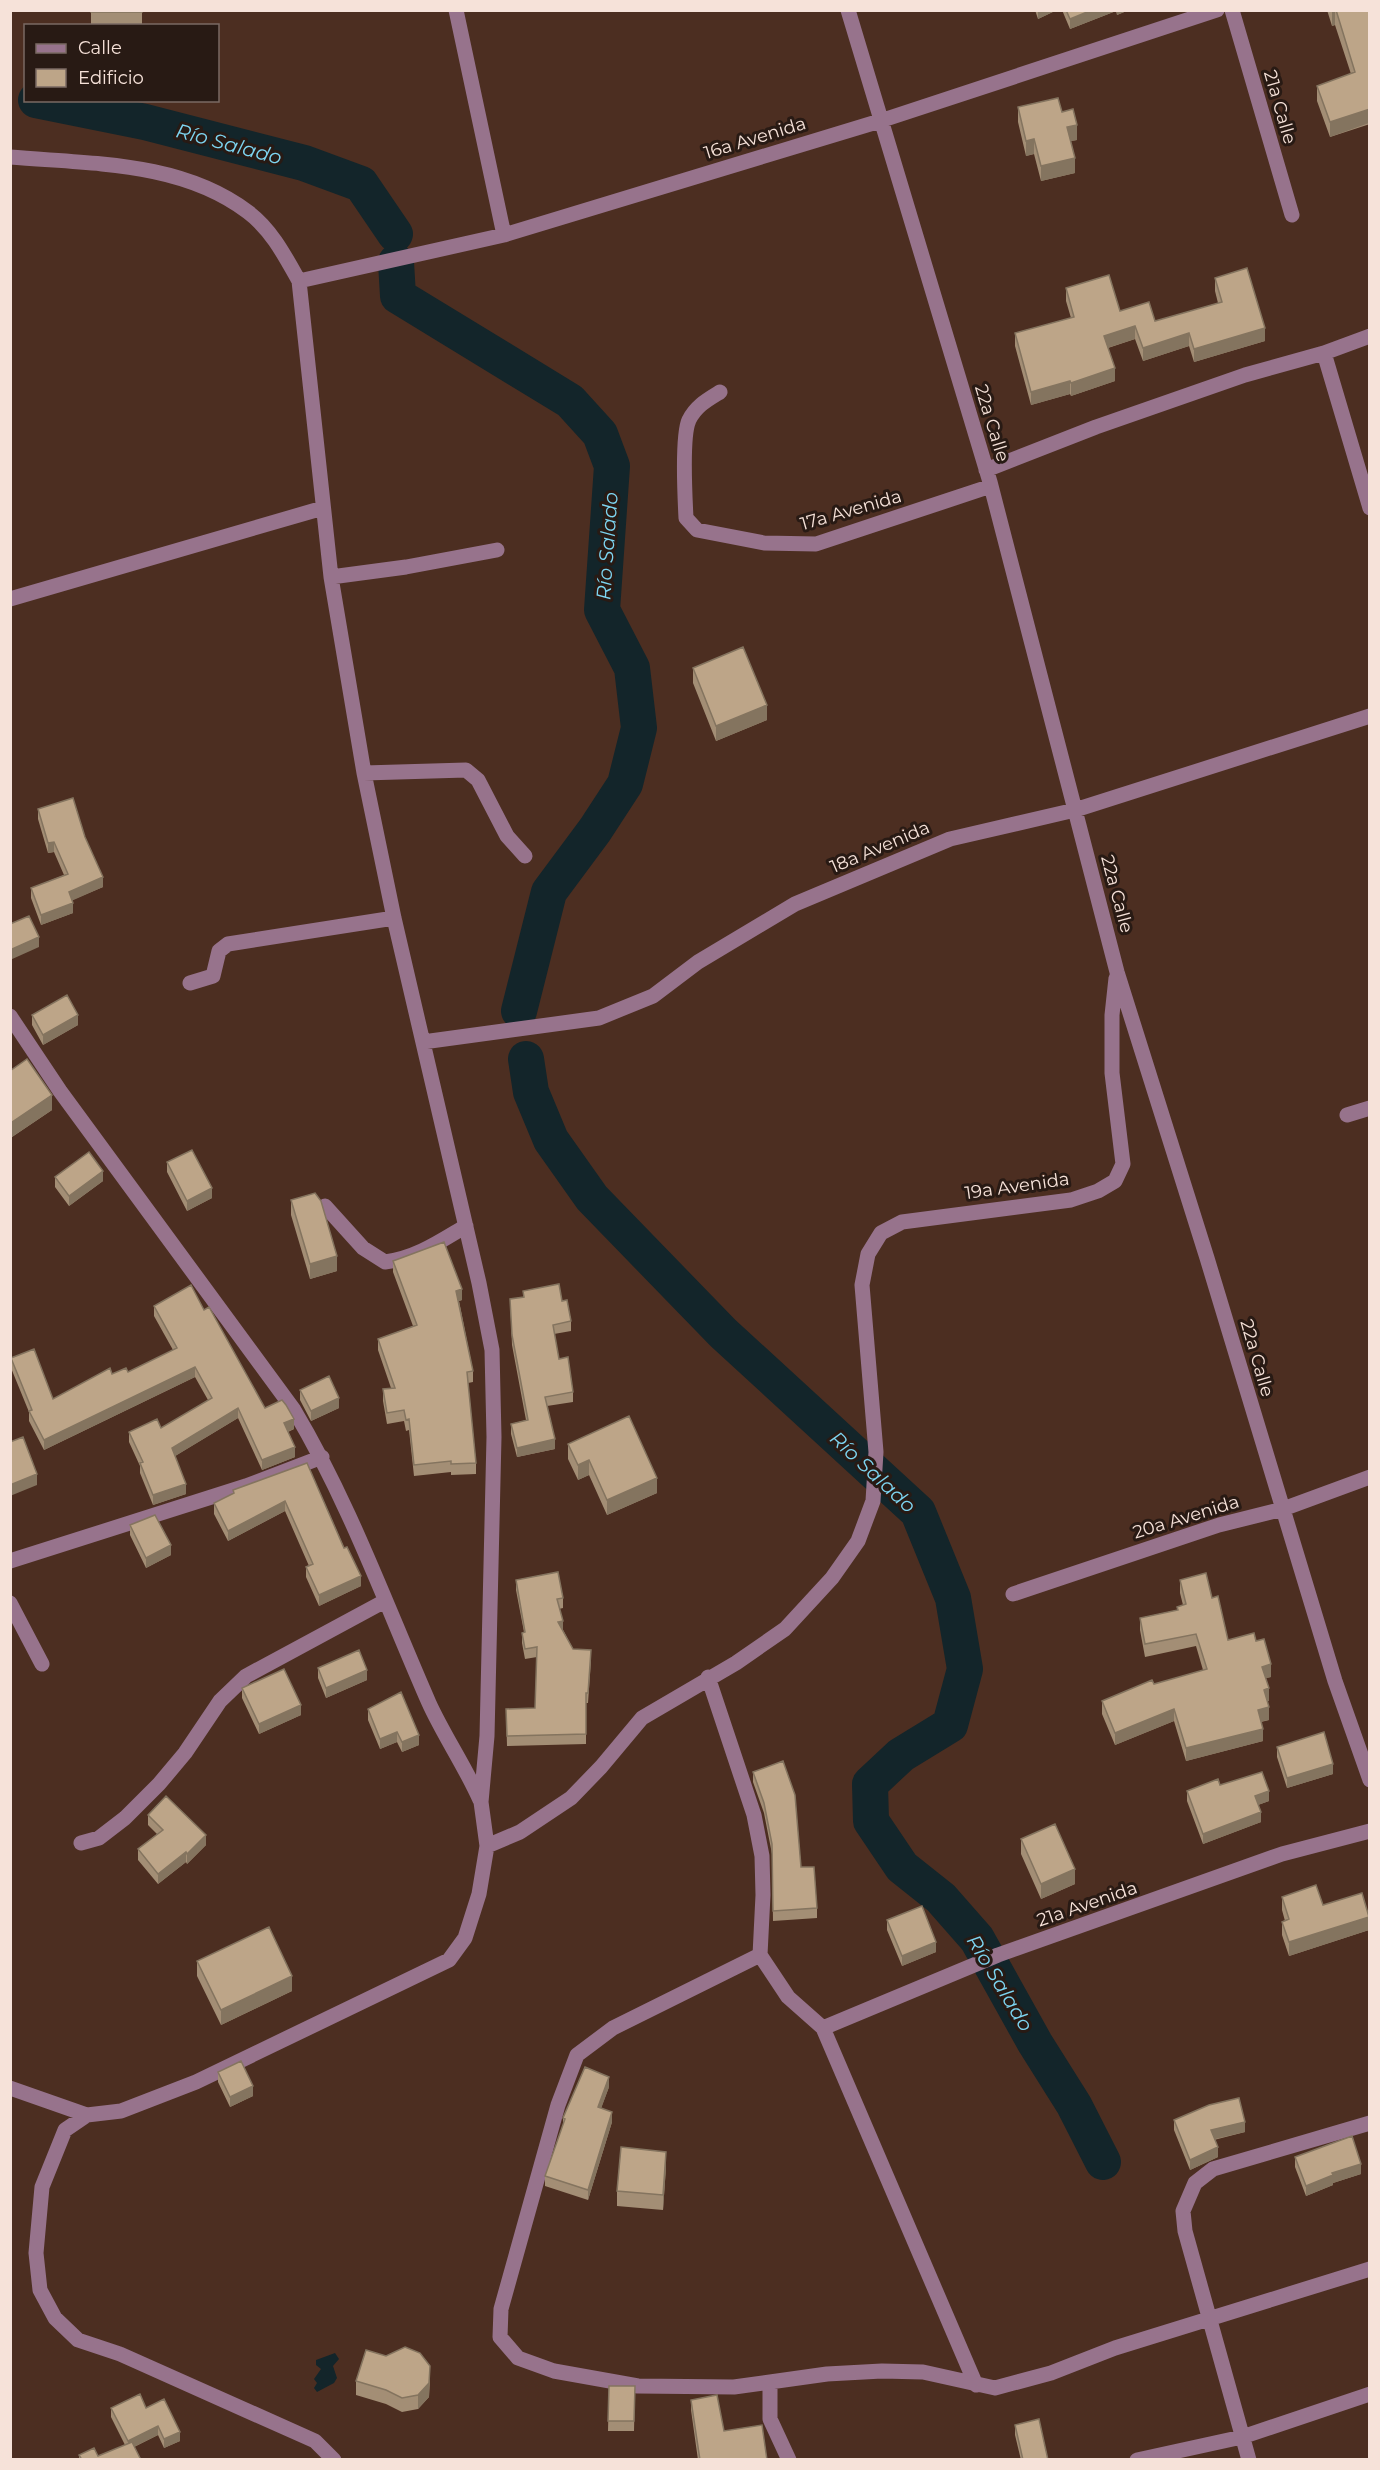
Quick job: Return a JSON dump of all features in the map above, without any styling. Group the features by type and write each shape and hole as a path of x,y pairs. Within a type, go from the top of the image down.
{"street":[{"path":"456,10 504,234"},
{"name":"22a Calle","path":"848,10 991,486 1117,972 1335,1681 1370,1780"},
{"name":"16a Avenida","path":"299,281 504,234 880,120 1217,10"},
{"name":"21a Calle","path":"1232,10 1292,215"},
{"path":"10,157 151,171 180,177 210,189 249,212 279,245 299,281 331,578 364,773 394,918 466,1226 492,1350 494,1437 486,1747 481,1803 487,1846 478,1894 465,1938 449,1960 412,1980 370,1997 196,2082 121,2111 87,2115 10,2088"},
{"path":"986,470 1096,427 1245,375 1324,353 1370,336"},
{"path":"1324,353 1370,508"},
{"name":"17a Avenida","path":"720,392 698,406 687,422 686,518 697,530 764,543 816,544 991,486"},
{"path":"10,599 323,508"},
{"path":"331,578 497,550"},
{"name":"18a Avenida","path":"423,1042 599,1018 653,996 698,962 795,904 950,839 1075,810 1370,716"},
{"path":"364,773 466,770 478,780 507,836 525,856"},
{"path":"190,983 213,976 219,951 228,944 394,918"},
{"name":"19a Avenida","path":"708,1677 736,1663 785,1629 832,1578 858,1541 873,1501 876,1452 872,1382 863,1317 862,1285 868,1254 881,1233 902,1222 1071,1200 1098,1191 1115,1180 1123,1164 1111,1049 1117,972"},
{"path":"10,1016 60,1091 294,1410 321,1457 431,1707 460,1758 481,1803"},
{"path":"1347,1115 1370,1108"},
{"path":"325,1206 363,1248 385,1262 416,1255 466,1226"},
{"path":"10,1561 225,1493 321,1457"},
{"name":"20a Avenida","path":"1013,1594 1219,1525 1283,1509 1370,1478"},
{"path":"81,1843 99,1838 159,1784 185,1753 220,1701 246,1676 385,1601"},
{"path":"10,1603 42,1664"},
{"path":"487,1846 520,1832 571,1798 602,1767 642,1718 708,1677 754,1815 762,1856 764,1895 760,1954 788,1997 823,2028 976,2385"},
{"path":"460,1758 475,1762 480,1759 486,1747"},
{"name":"21a Avenida","path":"823,2028 998,1955 1282,1854 1370,1831"},
{"path":"760,1954 612,2028 578,2055 558,2105 501,2309 500,2337 518,2358 554,2371 638,2386 735,2388 826,2374 882,2371 923,2372 995,2388 1115,2348 1370,2269"},
{"path":"87,2115 65,2130 42,2187 36,2253 40,2290 55,2318 78,2340 120,2354 315,2441 334,2460"},
{"path":"1249,2460 1208,2321 1183,2211 1195,2183 1213,2169 1370,2123"},
{"path":"770,2383 770,2419 789,2460"},
{"path":"1137,2460 1242,2437 1370,2394"}],"water":[{"path":"335,2353 339,2359 333,2366 337,2378 334,2383 317,2392 314,2388 317,2383 314,2379 321,2369 316,2365 316,2360"}],"building":[{"path":"91,10 142,10 142,12 91,12"},
{"path":"1066,10 1092,10 1070,19"},
{"path":"1336,10 1370,10 1370,109 1330,122 1317,86 1355,72"},
{"path":"1058,98 1062,112 1073,109 1077,125 1067,127 1075,158 1041,166 1034,139 1026,141 1018,107"},
{"path":"1247,268 1265,328 1194,349 1189,333 1143,348 1135,326 1104,336 1115,368 1071,383 1070,381 1031,392 1015,333 1074,317 1066,288 1109,275 1120,311 1149,302 1155,321 1222,302 1215,278"},
{"path":"743,647 767,705 716,726 693,668"},
{"path":"73,798 85,837 103,877 69,892 73,903 41,915 31,888 68,874 54,842 48,843 38,809"},
{"path":"29,916 39,937 10,950 10,924"},
{"path":"67,995 78,1015 43,1035 32,1015"},
{"path":"27,1059 52,1095 12,1122 10,1120 10,1071"},
{"path":"192,1150 212,1188 187,1201 167,1162"},
{"path":"89,1152 103,1171 69,1196 55,1177"},
{"path":"315,1193 321,1201 337,1256 310,1264 291,1200"},
{"path":"444,1242 462,1289 456,1291 473,1371 467,1372 476,1463 451,1464 451,1461 414,1465 409,1419 406,1420 404,1410 387,1413 383,1389 395,1388 378,1339 417,1325 393,1261"},
{"path":"559,1284 562,1301 567,1300 571,1321 553,1325 559,1359 568,1357 573,1392 545,1397 555,1439 517,1448 511,1424 528,1420 512,1335 510,1299 524,1297 523,1291"},
{"path":"191,1285 204,1310 209,1307 265,1408 282,1400 286,1405 294,1419 284,1423 295,1447 262,1460 238,1408 172,1448 186,1484 153,1495 140,1463 143,1462 129,1432 157,1419 161,1428 212,1398 195,1367 44,1440 29,1411 32,1410 11,1358 34,1349 53,1399 110,1368 112,1374 126,1368 128,1372 177,1348 154,1306"},
{"path":"329,1376 339,1398 311,1411 300,1390"},
{"path":"629,1416 657,1478 607,1500 589,1460 578,1465 568,1444"},
{"path":"23,1437 37,1474 10,1485 10,1442"},
{"path":"307,1463 344,1548 347,1547 361,1576 319,1595 306,1567 313,1564 285,1501 228,1531 214,1503 234,1493 233,1490"},
{"path":"155,1515 171,1545 146,1558 130,1525"},
{"path":"558,1572 563,1598 557,1599 563,1621 558,1622 573,1649 591,1650 588,1693 586,1693 586,1734 507,1736 506,1709 535,1708 537,1647 525,1649 522,1633 525,1632 516,1580"},
{"path":"1206,1573 1212,1598 1218,1596 1228,1640 1254,1633 1256,1641 1264,1639 1271,1664 1262,1667 1269,1688 1264,1690 1269,1707 1258,1710 1263,1729 1186,1748 1174,1709 1115,1733 1102,1701 1152,1680 1154,1684 1207,1669 1196,1634 1145,1644 1140,1618 1178,1610 1177,1607 1186,1604 1180,1580"},
{"path":"359,1650 367,1670 326,1688 318,1668"},
{"path":"284,1669 301,1705 259,1724 242,1688"},
{"path":"401,1692 419,1735 402,1742 397,1732 380,1739 368,1709"},
{"path":"1324,1732 1333,1764 1287,1778 1277,1747"},
{"path":"783,1761 795,1795 801,1867 814,1867 817,1908 773,1911 772,1844 764,1803 753,1772"},
{"path":"1262,1772 1269,1791 1255,1796 1261,1812 1203,1834 1187,1791 1218,1779 1220,1785"},
{"path":"166,1796 206,1835 187,1854 186,1852 158,1874 138,1849 163,1830 148,1815"},
{"path":"1055,1824 1075,1869 1041,1884 1021,1839"},
{"path":"1316,1885 1323,1905 1362,1893 1369,1917 1289,1942 1282,1922 1289,1919 1282,1897"},
{"path":"922,1906 936,1942 902,1956 887,1920"},
{"path":"269,1927 292,1976 221,2010 197,1961"},
{"path":"241,2061 253,2086 230,2097 218,2072"},
{"path":"585,2067 609,2077 598,2107 612,2112 588,2190 545,2176 565,2119 563,2118"},
{"path":"1239,2098 1245,2122 1211,2130 1218,2147 1190,2160 1174,2120 1209,2105"},
{"path":"1352,2136 1361,2164 1332,2173 1333,2175 1306,2186 1295,2157"},
{"path":"621,2147 666,2152 663,2195 617,2191"},
{"path":"405,2347 420,2353 430,2366 429,2383 418,2395 402,2398 386,2390 356,2381 366,2350 386,2356"},
{"path":"609,2386 635,2386 634,2421 608,2421"},
{"path":"140,2394 146,2408 164,2399 180,2432 164,2439 158,2426 128,2441 111,2408"},
{"path":"717,2395 724,2431 762,2425 767,2460 700,2460 691,2400"},
{"path":"1039,2419 1048,2460 1023,2460 1015,2425"},
{"path":"132,2442 141,2460 82,2460 79,2455 94,2448 98,2456"}],"waterway":[{"name":"Río Salado","path":"46,102 145,122 304,163 361,184 395,234"},
{"name":"Río Salado","path":"396,262 398,296 570,401 600,434 612,466 602,610 632,668 639,728 625,784 595,830 549,892 519,1011"},
{"name":"Río Salado","path":"526,1059 531,1092 551,1140 592,1198 723,1333 918,1512 953,1598 965,1669 950,1725 901,1755 870,1784 871,1821 902,1867 941,1898 977,1939 1035,2043 1074,2105 1103,2162"}]}
